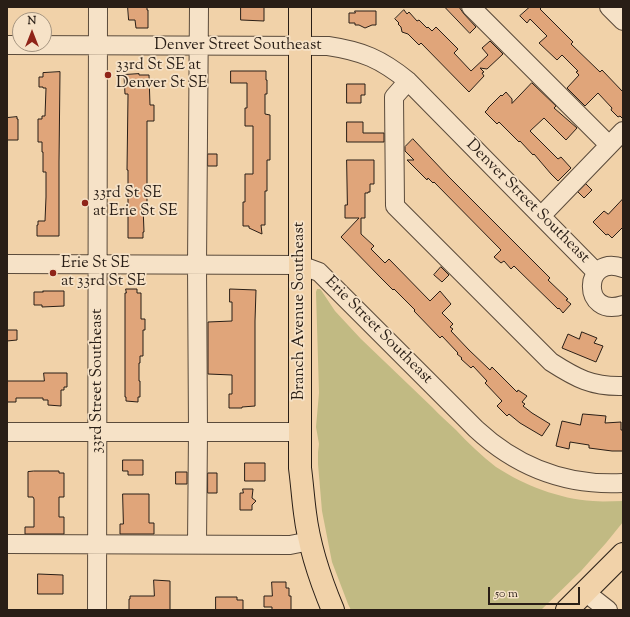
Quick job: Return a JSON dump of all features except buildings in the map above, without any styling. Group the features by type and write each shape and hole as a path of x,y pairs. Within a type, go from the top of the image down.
{"main road":[{"name":"Branch Avenue Southeast","path":"300,7 300,468 310,541 317,566 333,610"},
{"path":"567,610 623,554"}],"street":[{"name":"33rd Street Southeast","path":"97,610 98,7"},
{"path":"197,544 199,7"},
{"path":"471,7 609,145"},
{"path":"609,7 623,21"},
{"name":"Denver Street Southeast","path":"7,45 328,46 343,48 364,54 384,63 408,81 596,272"},
{"path":"408,81 394,97 394,206 551,362 571,375 590,383 623,386"},
{"path":"541,216 623,131"},
{"name":"Erie Street Southeast","path":"7,264 300,265 319,272 471,424 499,448 524,464 562,478 597,483 623,483"},
{"path":"623,268 616,265 609,265 602,268 596,272 591,286 596,300 602,304 609,307 623,305"},
{"path":"7,432 300,432"},
{"path":"7,544 290,545 310,541"},
{"path":"585,592 608,610"}],"shaded area":[{"path":"317,289 321,290 335,311 361,339 470,445 496,467 518,480 555,494 580,500 623,501 623,522 581,571 541,610 351,610 332,562 322,511 318,464 319,444 316,427 319,393"}],"place":[{"name":"33rd St SE at Denver St SE","path":"108,75"},
{"name":"33rd St SE at Erie St SE","path":"85,203"},
{"name":"Erie St SE at 33rd St SE","path":"53,273"}]}
